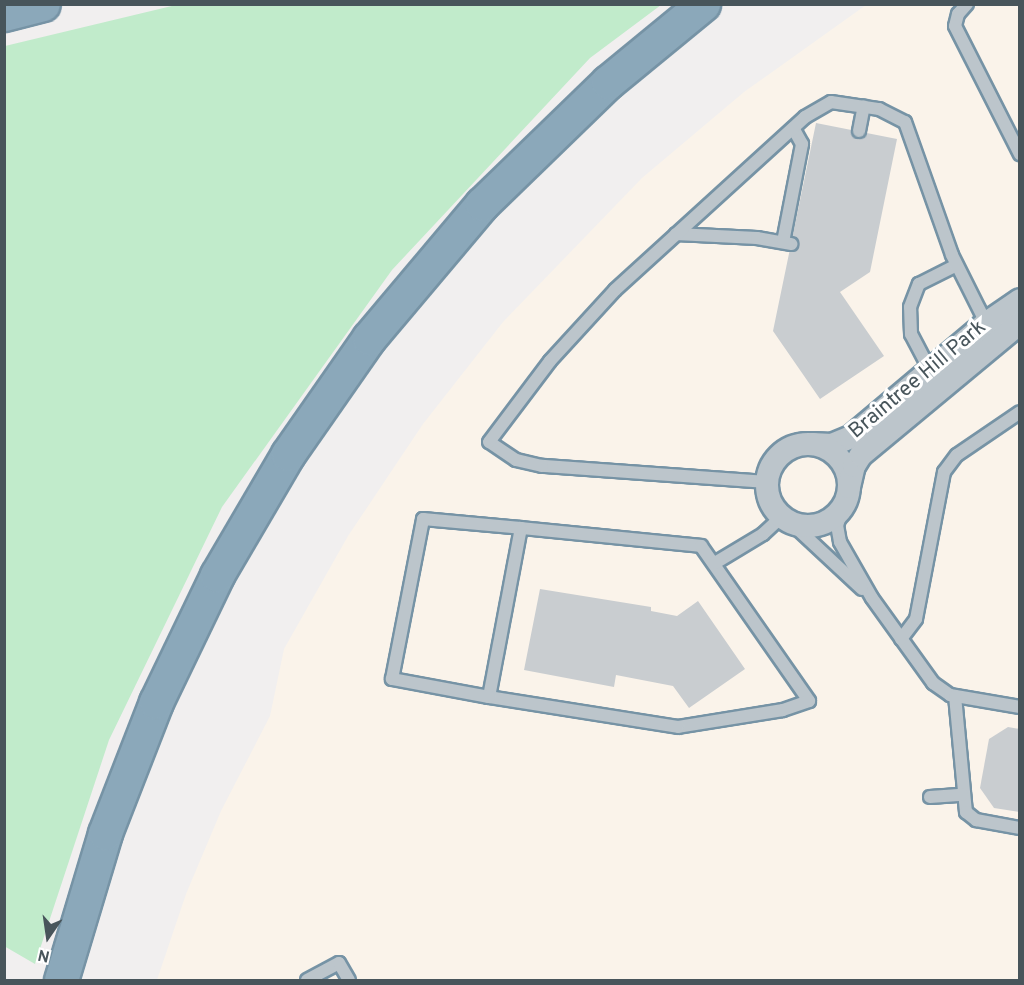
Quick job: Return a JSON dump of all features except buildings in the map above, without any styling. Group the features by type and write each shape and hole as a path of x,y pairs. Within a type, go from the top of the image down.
{"highway":[{"path":"4,14 43,4"},
{"path":"61,981 105,833 156,702 217,575 295,444 390,312 482,204 608,82 703,4"}],"street":[{"name":"Braintree Hill Park","path":"767,482 780,454 798,445 832,445 852,438 936,378 992,331 1020,300"},
{"name":"Braintree Hill Park","path":"992,331 1020,323"},
{"name":"Braintree Hill Park","path":"785,518 808,525 822,523 847,495 854,466 861,455 936,378"},
{"name":"Braintree Hill Park","path":"812,444 836,455 847,474 847,495"},
{"path":"767,482 769,498 785,518"}],"lane":[{"path":"968,4 958,14 955,26 1020,154"},
{"path":"767,482 542,466 516,460 489,442 569,338 676,234 793,128 824,104 844,102 864,106 896,115 907,125 957,265 992,331"},
{"path":"859,131 864,106"},
{"path":"676,234 787,243 802,151 802,140 793,128"},
{"path":"936,378 911,334 912,299 925,279 957,265"},
{"path":"901,639 916,619 944,472 957,455 1020,412"},
{"path":"847,495 838,518 838,537 872,598 933,683 955,696 1018,707"},
{"path":"715,563 785,518 872,598"},
{"path":"423,519 521,528 694,544 707,551 809,701 783,710 678,727 392,679 423,519"},
{"path":"489,697 521,528"},
{"path":"955,696 962,795 970,818 1020,828"},
{"path":"930,797 962,795"},
{"path":"307,981 339,963 349,981"}],"shaded area":[{"path":"866,5 1019,5 1019,980 157,980 186,894 221,811 270,716 284,649 348,536 423,424 503,322 642,178 744,92"}],"green space":[{"path":"176,5 661,5 590,58 392,270 222,507 109,740 35,964 4,946 5,46"}]}
